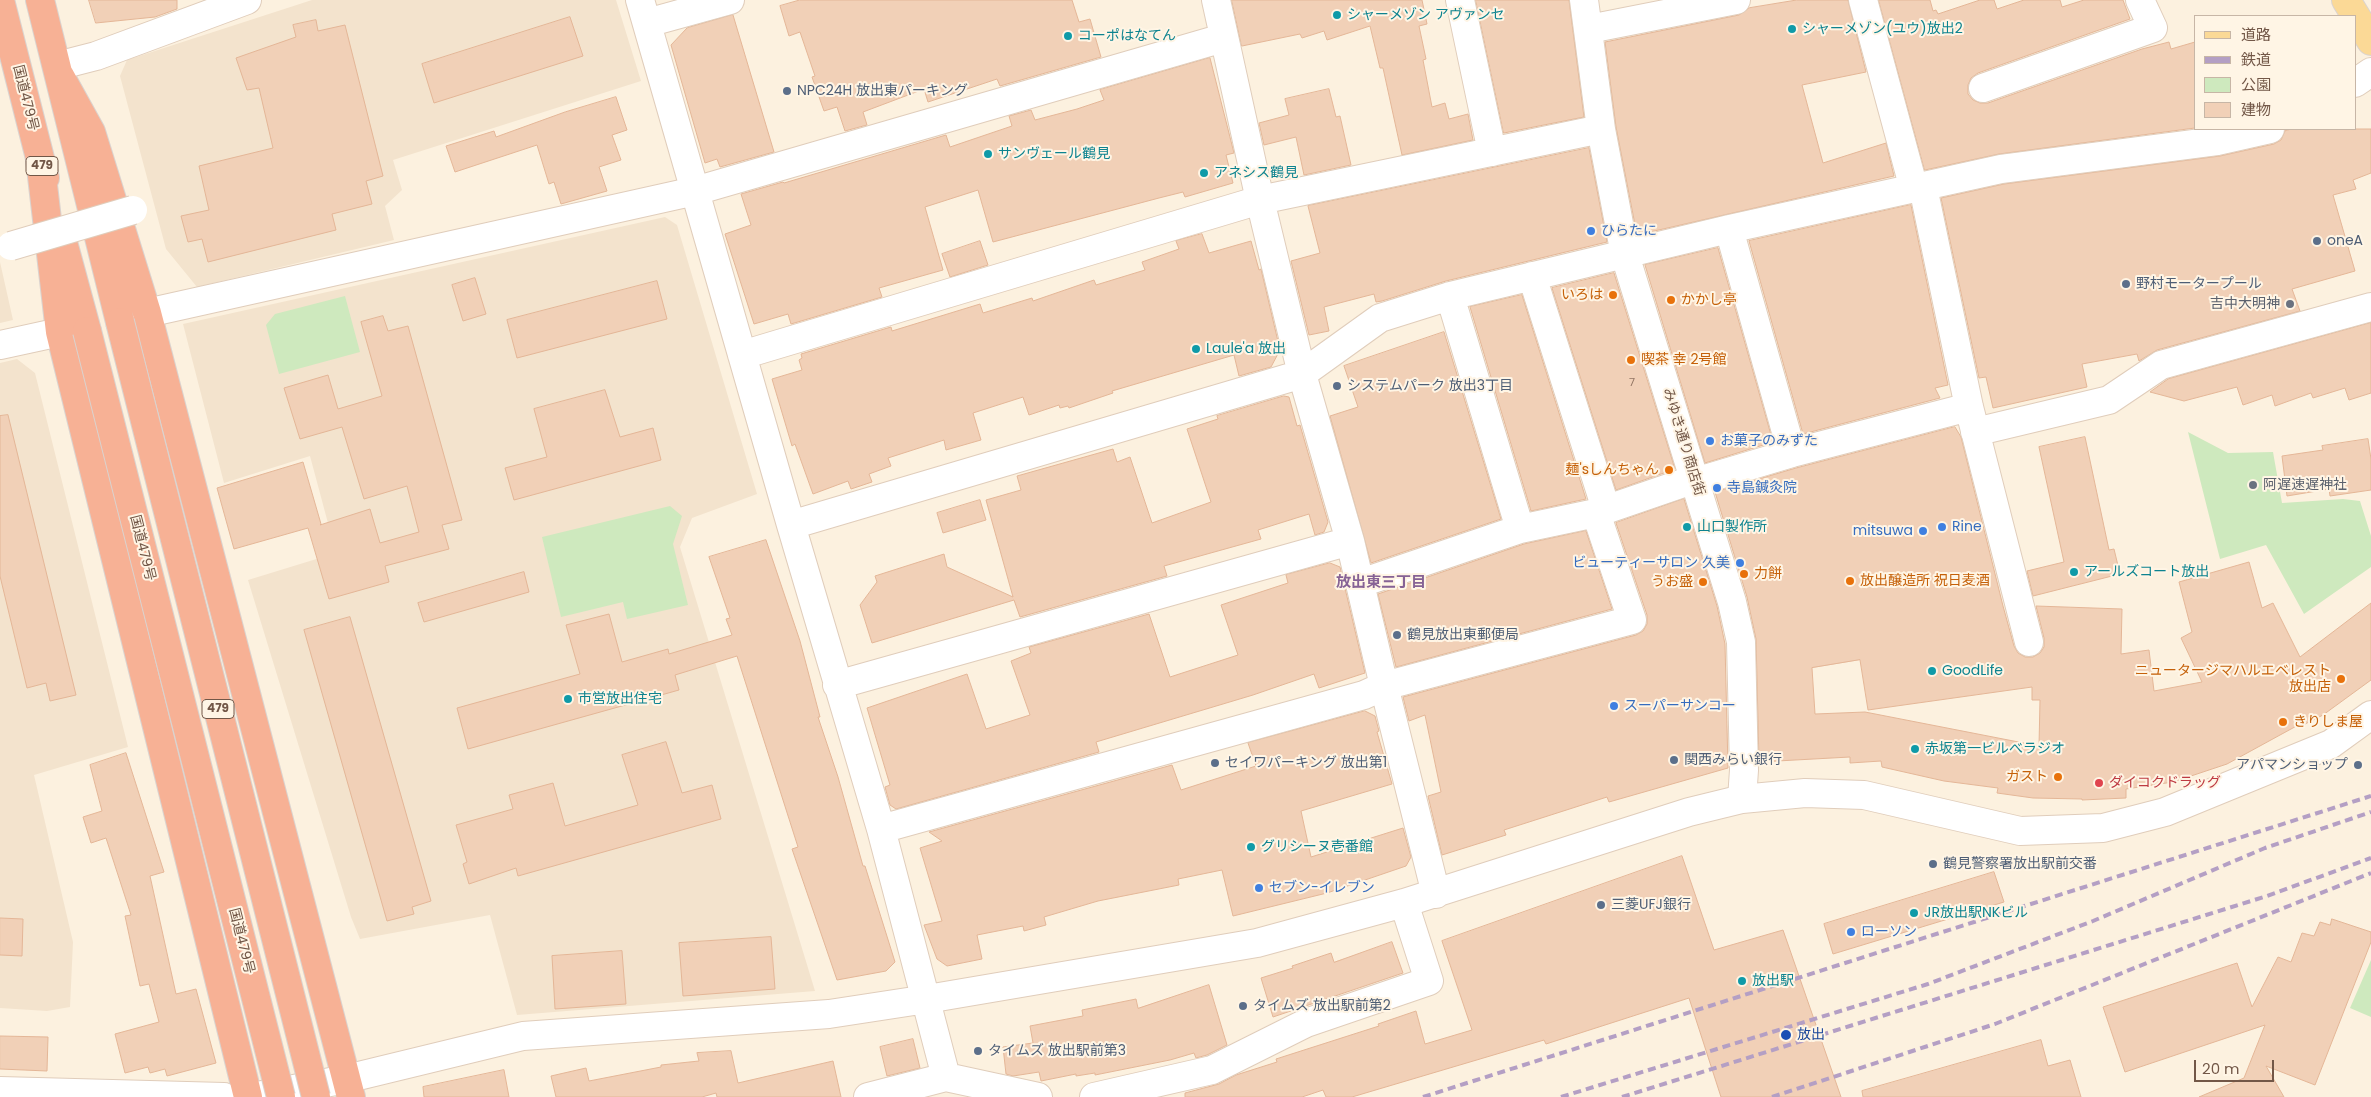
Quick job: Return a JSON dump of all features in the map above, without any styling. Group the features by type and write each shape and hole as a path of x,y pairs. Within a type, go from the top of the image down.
{"highway":[{"name":"国道479号","path":"0,0 40,159 87,331 281,1097"},
{"name":"479","path":"40,0 68,119 316,1097"},
{"path":"58,71 91,132 147,313 349,1088"},
{"path":"40,159 60,332 248,1097"}],"main road":[{"path":"2346,0 2355,15"},
{"path":"2356,16 2371,41"}],"street":[{"path":"58,71 246,0"},
{"path":"730,0 644,12 837,685 881,829 927,999 946,1078"},
{"path":"1216,0 1260,200 1302,374 1361,583 1384,686 1436,894"},
{"path":"1460,0 1492,152"},
{"name":"みゆき通り商店街","path":"1584,0 1601,129 1624,255 1732,602 1741,642 1744,770 1742,799"},
{"path":"1589,29 1736,0"},
{"path":"1863,0 1919,188 1972,420 2029,642"},
{"path":"1983,88 2152,28 2140,0"},
{"path":"147,313 695,191 1224,38"},
{"path":"2356,82 2371,72"},
{"path":"742,355 1260,200 1601,129"},
{"path":"791,525 1302,374 1380,318 1450,296 1729,229 2001,169 2217,141 2266,130"},
{"path":"11,246 133,210"},
{"path":"1729,229 1792,453"},
{"path":"881,829 1364,695 1384,686 1632,620 1532,276"},
{"path":"1450,296 1520,529"},
{"path":"1361,583 1520,529 1601,511 1792,453 1972,420 2109,400 2161,364 2371,307"},
{"path":"0,345 60,332"},
{"path":"837,685 1350,541"},
{"path":"252,1097 349,1088 523,1036 829,1014 1257,943 1436,894 1688,812 1742,799 1805,793 1864,794 2020,831 2103,828 2165,812 2331,744 2371,715"},
{"path":"1094,1097 1212,1070 1306,1022 1429,981 1404,903"},
{"path":"868,1097 946,1078 1038,1097"},
{"path":"0,1091 224,1097"}],"shaded area":[{"path":"312,0 616,0 641,81 393,160 402,190 385,206 394,240 197,287 166,249 120,76 127,60"},
{"path":"665,217 677,225 757,494 692,518 680,547 815,991 517,1015 490,915 360,939 351,917 248,580 336,553 310,456 224,483 183,324"},
{"path":"0,262 13,320 0,323"},
{"path":"17,359 35,373 128,747 34,775 73,942 70,1007 47,1011 0,1008 0,363"}],"green space":[{"path":"345,296 360,352 279,374 266,325 275,314"},
{"path":"2188,432 2228,453 2273,452 2282,503 2343,499 2360,501 2371,536 2371,567 2304,614 2266,545 2220,559"},
{"path":"670,506 682,516 673,544 688,605 627,619 623,602 561,617 542,537"},
{"path":"2371,960 2371,1017 2350,1008"}],"building":[{"path":"89,0 177,0 177,9 155,17 96,23"},
{"path":"800,0 1072,0 1079,22 1090,19 1101,57 1000,86 997,79 928,102 924,89 863,112 867,125 845,131 837,107 824,111 812,77 815,76 800,32 789,36 780,6"},
{"path":"1232,0 1422,0 1427,24 1419,26 1426,59 1423,60 1432,107 1445,103 1449,119 1468,114 1473,140 1402,155 1383,68 1380,68 1370,26 1327,40 1324,31 1302,38 1300,34 1242,46"},
{"path":"1476,0 1569,0 1584,117 1504,133"},
{"path":"1797,0 1848,0 1866,72 1802,85 1823,163 1886,143 1894,176 1637,235 1616,127 1605,42 1739,15 1749,8"},
{"path":"1879,0 1930,0 1933,11 1936,10 1938,14 1980,0 1994,0 1997,9 2024,0 2060,0 2062,7 2084,0 2123,0 2130,19 1978,73 1971,78 1968,85 1968,94 1973,100 1980,103 1988,103 2142,49 2169,42 2171,49 2194,42 2194,128 1999,154 1925,170"},
{"path":"733,15 774,152 720,167 717,159 705,163 671,45 687,28"},
{"path":"570,17 583,56 434,103 422,64"},
{"path":"316,20 318,31 345,25 383,176 366,181 372,204 332,214 336,230 208,262 202,239 188,242 181,216 209,210 199,166 273,148 259,88 247,90 236,58 296,37 293,25"},
{"path":"1210,58 1234,153 1226,155 1233,183 1185,197 1183,192 993,242 978,190 925,207 943,270 879,288 882,297 791,324 788,314 754,324 725,234 751,225 741,194 946,135 950,147 1012,126 1009,116 1031,110 1035,120 1077,109 1104,100 1100,90"},
{"path":"1329,89 1336,117 1340,116 1351,165 1304,175 1296,137 1264,145 1259,123 1289,115 1285,99"},
{"path":"616,97 627,130 612,135 621,160 599,167 607,191 561,204 554,182 549,184 537,145 455,172 446,146 494,131 496,137 565,112"},
{"path":"2371,129 2371,173 2353,180 2356,189 2333,195 2355,271 2292,289 2300,311 2157,350 2139,361 2137,354 2082,364 2087,387 1993,408 1986,377 1979,378 1941,198 2004,184 2220,156 2274,144 2281,140 2285,131"},
{"path":"1589,148 1607,242 1446,281 1382,301 1376,302 1374,294 1324,307 1329,331 1309,335 1291,261 1320,253 1308,206"},
{"path":"1911,205 1948,385 1935,388 1940,398 1803,434 1749,241"},
{"path":"1202,234 1209,253 1251,241 1259,270 1261,269 1280,350 1271,367 1239,376 1234,355 1112,391 1113,393 1069,408 1068,406 1060,408 1059,405 1029,415 1023,397 973,413 981,440 946,450 944,440 888,458 891,466 869,474 872,482 851,489 848,481 813,494 795,444 792,446 772,379 802,370 799,360 802,358 801,354 891,327 892,331 980,304 983,313 1032,298 1033,301 1094,280 1096,285 1145,270 1142,262 1179,249 1176,241"},
{"path":"980,241 988,265 950,277 942,254"},
{"path":"1718,248 1773,442 1705,463 1645,265"},
{"path":"1614,273 1675,469 1616,490 1552,288"},
{"path":"475,278 486,314 463,321 452,285"},
{"path":"657,281 667,319 517,358 507,320"},
{"path":"1522,295 1586,499 1531,511 1470,307"},
{"path":"383,316 388,331 408,326 462,520 442,525 449,549 385,566 389,582 329,599 308,528 234,549 217,488 303,462 320,525 370,509 380,543 419,532 407,486 364,499 342,427 300,439 284,388 328,375 338,409 382,396 361,322"},
{"path":"2371,323 2371,393 2349,400 2345,388 2313,398 2311,393 2275,406 2272,395 2243,405 2237,387 2184,401 2150,392 2168,379"},
{"path":"1444,332 1501,519 1371,563 1330,416 1358,407 1344,366"},
{"path":"605,390 620,437 653,428 661,460 514,500 505,468 547,457 534,409"},
{"path":"1284,396 1289,397 1297,426 1300,425 1328,522 1324,532 1315,535 1309,514 1258,530 1261,539 1164,566 1167,576 1020,617 1014,600 872,643 860,605 877,582 875,576 944,554 947,567 1013,597 986,500 1021,490 1017,476 1113,449 1117,462 1130,457 1152,523 1211,502 1187,429 1218,419 1217,416"},
{"path":"8,415 76,695 50,701 46,683 27,688 0,576 0,416"},
{"path":"1955,427 1961,437 2014,646 2018,653 2025,657 2033,657 2040,653 2044,647 2044,638 2036,606 2122,609 2121,654 2149,650 2154,691 2202,682 2181,638 2192,632 2179,582 2249,562 2262,608 2273,603 2300,657 2371,603 2371,680 2323,715 2303,725 2302,723 2227,764 2173,782 2126,789 2126,798 2082,800 2033,798 1997,793 1998,788 1944,781 1882,767 1881,761 1850,763 1850,757 1759,762 1756,639 1747,597 1715,492 1796,468","holes":["1860,660 1868,710 2032,687 2032,700 2040,700 2039,746 1865,712 1815,714 1812,668"]},
{"path":"2085,437 2109,550 2114,549 2120,574 2033,596 2027,571 2064,562 2039,447"},
{"path":"2368,439 2371,459 2371,490 2330,496 2329,489 2287,496 2282,456 2323,450 2322,446"},
{"path":"1684,499 1717,606 1725,644 1728,768 1609,802 1607,797 1504,830 1506,835 1442,855 1428,796 1441,792 1425,715 1409,721 1403,697 1636,635 1643,631 1647,624 1647,615 1616,523"},
{"path":"980,500 986,520 943,533 937,513"},
{"path":"1586,531 1612,609 1396,667 1378,594 1524,544"},
{"path":"766,540 800,641 820,717 818,717 838,777 863,866 865,866 895,962 886,971 837,980 792,849 798,847 737,656 675,675 679,690 468,749 457,708 580,674 566,625 609,614 622,662 668,649 669,654 732,635 726,619 730,618 709,557"},
{"path":"1330,563 1340,567 1365,673 1319,688 1314,674 1253,695 1096,742 1099,752 896,809 890,805 885,787 890,785 867,708 967,674 986,729 1030,715 1011,661 1031,653 1029,647 1149,614 1170,677 1238,655 1221,605 1288,583 1286,575"},
{"path":"524,572 529,592 424,622 418,603"},
{"path":"350,617 431,901 412,907 414,914 387,921 304,630"},
{"path":"1365,711 1375,716 1379,731 1377,732 1392,784 1301,811 1311,857 1403,828 1411,857 1406,866 1327,893 1233,916 1222,870 1178,879 1179,885 1098,901 1044,917 1046,925 1024,931 1023,926 977,935 982,959 947,966 937,959 924,925 942,921 920,848 942,841 929,832 1172,765 1181,790 1256,766 1248,743"},
{"path":"666,742 682,793 712,785 721,819 518,876 516,868 469,884 463,864 467,862 456,825 513,809 509,795 553,783 565,826 638,805 622,755"},
{"path":"126,753 164,872 150,876 176,994 196,989 216,1063 167,1076 165,1069 150,1073 148,1067 125,1073 115,1034 159,1022 149,984 140,986 125,916 131,915 106,838 91,843 83,817 102,811 90,765"},
{"path":"1682,856 1714,950 1783,930 1841,1097 1721,1097 1689,998 1546,1044 1544,1040 1352,1097 1326,1097 1323,1090 1302,1097 1185,1097 1185,1093 1219,1084 1236,1075 1277,1062 1276,1059 1379,1026 1378,1024 1416,1011 1425,1044 1472,1030 1442,941"},
{"name":"JR放出駅NKビル","path":"1994,872 2004,902 1833,954 1824,924"},
{"path":"0,918 23,919 22,956 0,955"},
{"path":"2332,919 2371,932 2371,942 2315,1085 2266,1066 2284,1097 2199,1097 2244,1078 2265,1025 2125,1072 2103,1007 2237,963 2252,1007 2278,957 2291,962 2302,933 2314,936 2320,922 2330,925"},
{"path":"771,937 775,989 683,996 679,943"},
{"path":"1392,942 1403,973 1273,1017 1261,978 1331,953 1334,962"},
{"path":"622,951 626,1004 555,1009 552,956"},
{"path":"1209,985 1227,1045 1207,1055 1196,1058 1194,1053 1170,1060 1095,1075 1095,1073 1076,1076 1076,1074 1041,1081 1039,1072 1013,1076 1006,1074 1003,1047 1033,1043 1030,1026 1083,1016 1082,1010 1136,999 1138,1008"},
{"path":"0,1036 48,1037 47,1071 0,1069"},
{"path":"913,1039 920,1068 887,1076 880,1047"},
{"path":"2041,1040 2048,1066 2070,1060 2081,1097 1863,1097 1862,1091"},
{"path":"731,1051 738,1083 833,1061 841,1097 717,1097 716,1093 702,1097 556,1097 551,1076 586,1068 589,1081 661,1067 661,1065 699,1061 697,1053"},
{"path":"504,1070 509,1097 424,1097 423,1087"}],"railway":[{"path":"1423,1097 2371,796"},
{"path":"1561,1097 1928,984 2093,921 2265,848 2371,812"},
{"path":"1622,1097 2267,896 2371,858"},
{"path":"1772,1097 1995,1024 2371,873"}],"place":[{"name":"シャーメゾン アヴァンセ","path":"1337,15"},
{"name":"シャーメゾン(ユウ)放出2","path":"1792,29"},
{"name":"コーポはなてん","path":"1068,36"},
{"name":"NPC24H 放出東パーキング","path":"787,91"},
{"name":"サンヴェール鶴見","path":"988,154"},
{"name":"アネシス鶴見","path":"1204,173"},
{"name":"ひらたに","path":"1591,231"},
{"name":"oneA","path":"2317,241"},
{"name":"野村モータープール","path":"2126,284"},
{"name":"いろは","path":"1613,295"},
{"name":"かかし亭","path":"1671,300"},
{"name":"吉中大明神","path":"2290,304"},
{"name":"Laule'a 放出","path":"1196,349"},
{"name":"喫茶 幸 2号館","path":"1631,360"},
{"name":"システムパーク 放出3丁目","path":"1337,386"},
{"name":"お菓子のみずた","path":"1710,441"},
{"name":"麺'sしんちゃん","path":"1669,470"},
{"name":"阿遅速遅神社","path":"2253,485"},
{"name":"寺島鍼灸院","path":"1717,488"},
{"name":"山口製作所","path":"1687,527"},
{"name":"Rine","path":"1942,527"},
{"name":"mitsuwa","path":"1923,531"},
{"name":"ビューティーサロン 久美","path":"1740,563"},
{"name":"アールズコート放出","path":"2074,572"},
{"name":"力餅","path":"1744,574"},
{"name":"放出醸造所 祝日麦酒","path":"1850,581"},
{"name":"うお盛","path":"1703,582"},
{"name":"鶴見放出東郵便局","path":"1397,635"},
{"name":"GoodLife","path":"1932,671"},
{"name":"ニュータージマハルエベレスト 放出店","path":"2341,679"},
{"name":"市営放出住宅","path":"568,699"},
{"name":"スーパーサンコー","path":"1614,706"},
{"name":"きりしま屋","path":"2283,722"},
{"name":"赤坂第一ビルべラジオ","path":"1915,749"},
{"name":"関西みらい銀行","path":"1674,760"},
{"name":"セイワパーキング 放出第1","path":"1215,763"},
{"name":"アパマンショップ","path":"2358,765"},
{"name":"ガスト","path":"2058,777"},
{"name":"ダイコクドラッグ","path":"2099,783"},
{"name":"グリシーヌ壱番館","path":"1251,847"},
{"name":"鶴見警察署放出駅前交番","path":"1933,864"},
{"name":"セブン-イレブン","path":"1259,888"},
{"name":"三菱UFJ銀行","path":"1601,905"},
{"name":"JR放出駅NKビル","path":"1914,913"},
{"name":"ローソン","path":"1851,932"},
{"name":"放出駅","path":"1742,981"},
{"name":"タイムズ 放出駅前第2","path":"1243,1006"},
{"name":"放出","path":"1786,1035"},
{"name":"タイムズ 放出駅前第3","path":"978,1051"}],"district":[{"name":"放出東三丁目","path":"1381,583"}]}
